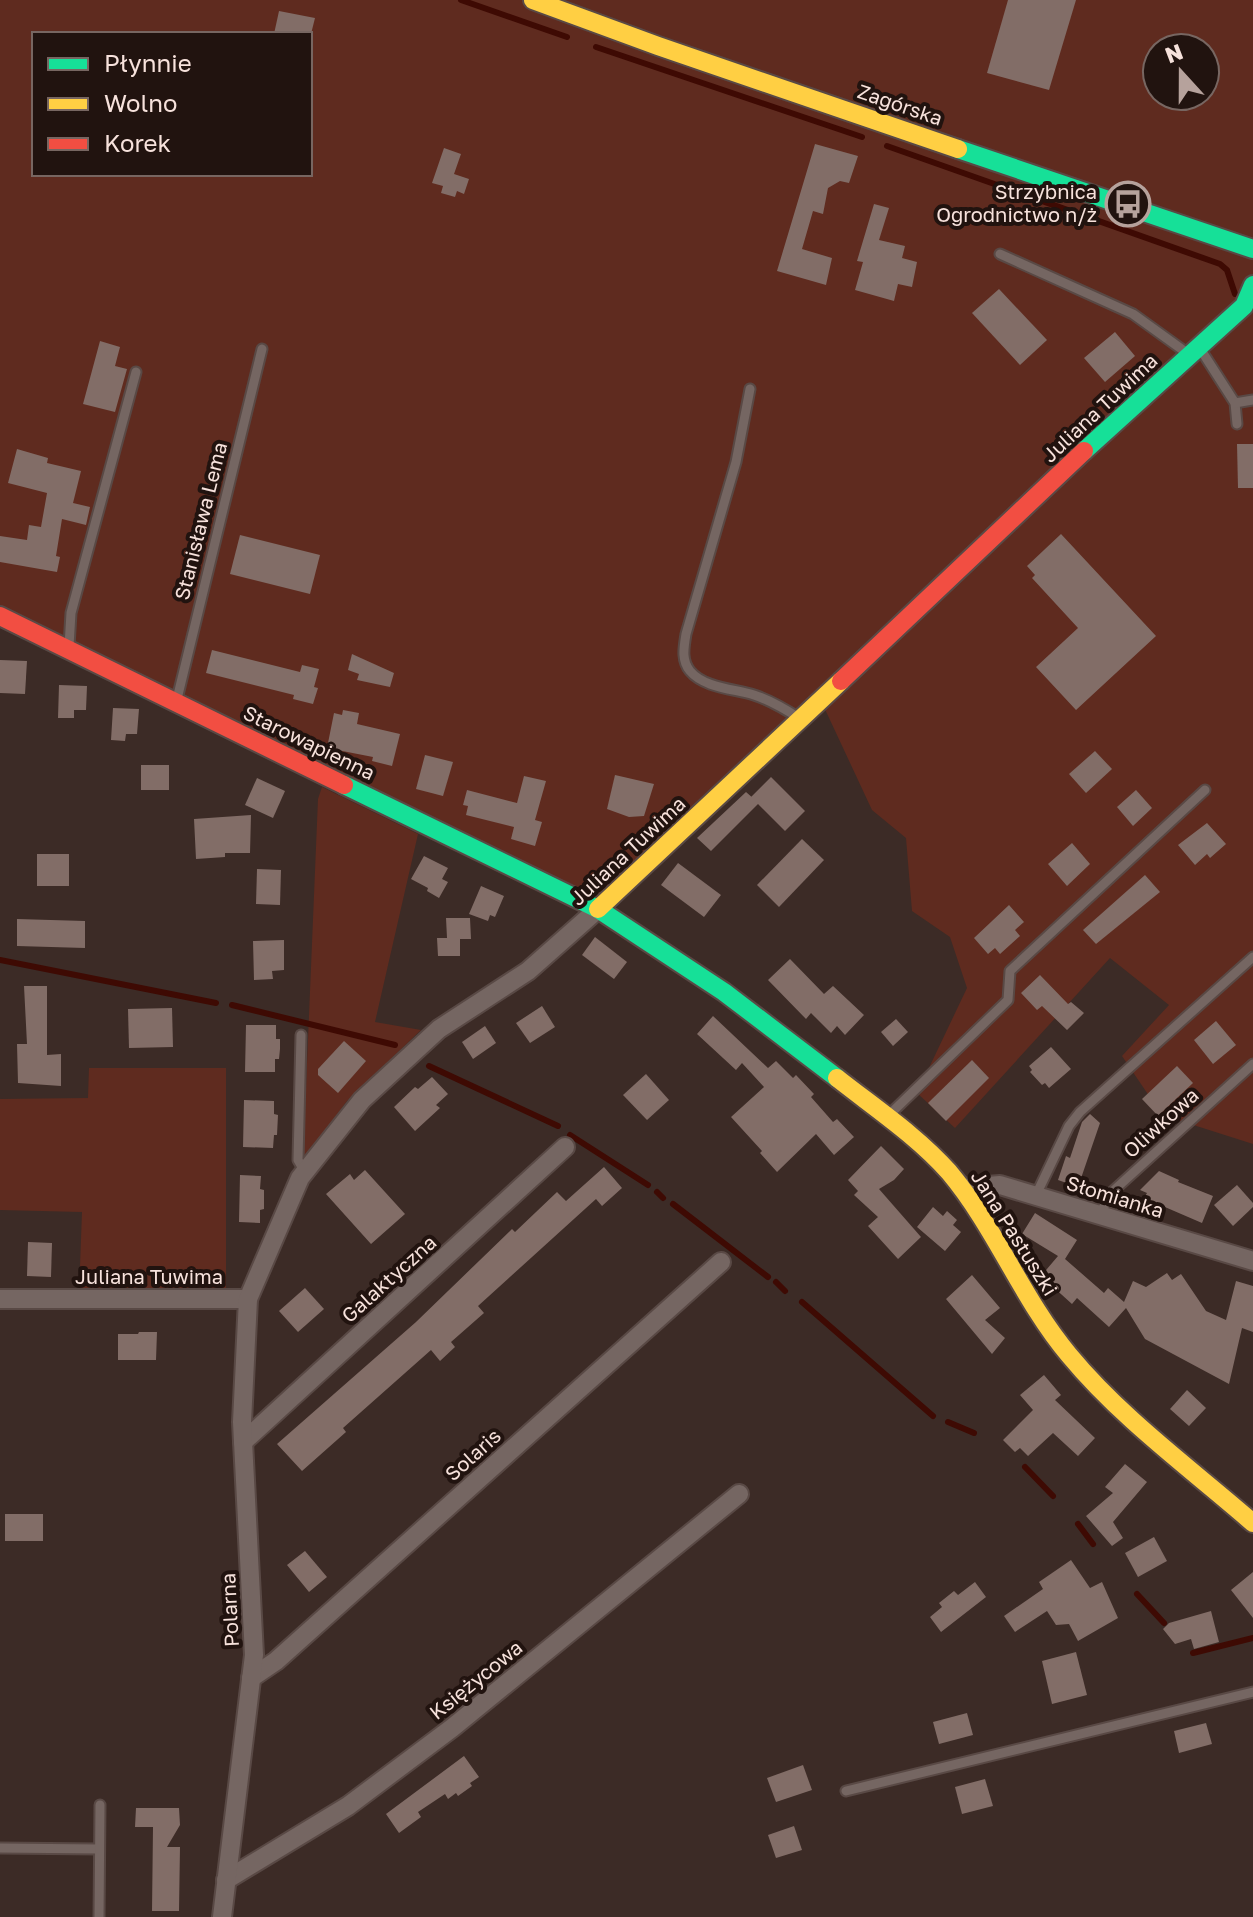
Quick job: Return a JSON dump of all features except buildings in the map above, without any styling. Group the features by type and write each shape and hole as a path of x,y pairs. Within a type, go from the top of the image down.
{"main road":[{"name":"Zagórska","path":"543,2 658,46 1253,249"},
{"name":"Juliana Tuwima","path":"598,909 1244,306 1253,285"},
{"name":"Starowapienna","path":"0,616 598,909"},
{"name":"Jana Pastuszki","path":"598,909 735,1000 930,1152 963,1188 1034,1308 1061,1346 1147,1431 1253,1523"}],"street":[{"name":"Juliana Tuwima","path":"0,1299 248,1299 305,1172 362,1100 439,1029 528,971 598,909"},
{"name":"Galaktyczna","path":"243,1442 565,1147"},
{"name":"Słomianka","path":"963,1188 1000,1185 1253,1261"},
{"name":"Solaris","path":"251,1678 276,1661 721,1262"},
{"name":"Polarna","path":"222,1917 254,1655 243,1442 248,1299"},
{"name":"Księżycowa","path":"226,1880 348,1806 452,1728 739,1494"}],"lane":[{"path":"1000,254 1133,314 1194,351 1235,403 1237,424"},
{"name":"Stanisława Lema","path":"176,702 262,349"},
{"path":"69,649 71,613 136,372"},
{"path":"750,389 736,462 686,634 685,661 688,670 695,676 717,686 755,695 801,719"},
{"path":"1235,403 1253,400"},
{"path":"887,1117 1008,1000 1010,971 1205,790"},
{"path":"1036,1195 1069,1126 1080,1112 1253,957"},
{"path":"301,1035 298,1160 305,1172"},
{"name":"Oliwkowa","path":"1099,1215 1113,1191 1253,1064"},
{"path":"846,1791 1253,1692"},
{"path":"99,1917 100,1805"},
{"path":"0,1848 99,1849"}],"shaded area":[{"path":"0,0 1253,0 1253,1144 1162,1115 1122,1056 1169,1005 1110,958 955,1128 917,1093 967,988 950,937 912,911 906,838 872,810 823,705 602,912 0,611"},
{"path":"322,787 418,834 375,1022 421,1030 347,1101 303,1160 318,799"},
{"path":"89,1068 226,1068 226,1288 79,1294 82,1212 0,1210 0,1099 88,1098"}],"waterway":[{"path":"461,0 567,37"},
{"path":"596,47 862,137"},
{"path":"887,146 1220,264 1227,270 1235,294"},
{"path":"0,960 216,1003"},
{"path":"232,1005 395,1045"},
{"path":"429,1066 558,1126"},
{"path":"570,1135 648,1185"},
{"path":"657,1192 663,1198"},
{"path":"673,1204 768,1277"},
{"path":"776,1282 785,1291"},
{"path":"802,1302 933,1416"},
{"path":"948,1422 974,1433"},
{"path":"1025,1467 1053,1496"},
{"path":"1078,1524 1093,1544"},
{"path":"1137,1594 1164,1623"},
{"path":"1193,1653 1253,1638"}],"traffic: fast":[{"path":"958,149 1253,249"},
{"path":"1084,451 1244,306 1253,285"},
{"path":"344,785 598,909 724,992 837,1078"}],"traffic: slow":[{"path":"533,0 958,149"},
{"path":"598,909 841,681"},
{"path":"837,1078 910,1134 949,1172 981,1216 1037,1311 1089,1378 1134,1422 1253,1523"}],"traffic: jam":[{"path":"841,681 1084,451"},
{"path":"0,616 344,785"}],"place":[{"name":"Strzybnica Ogrodnictwo n/ż","path":"1128,204"}]}
